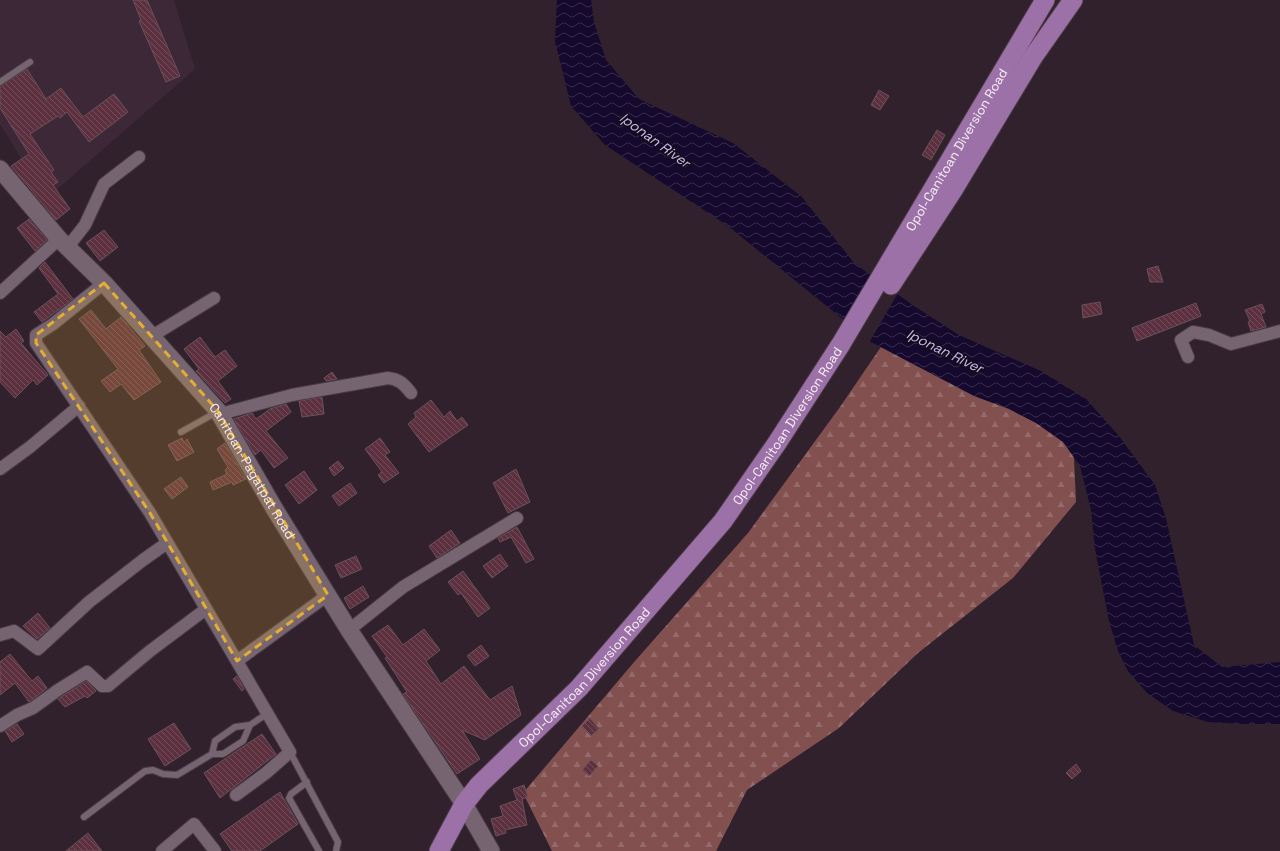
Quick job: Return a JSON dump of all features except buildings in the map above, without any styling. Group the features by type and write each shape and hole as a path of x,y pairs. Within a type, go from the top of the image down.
{"main road":[{"name":"Opol-Canitoan Diversion Road","path":"854,322 882,298 889,276 1045,0"},
{"name":"Opol-Canitoan Diversion Road","path":"439,851 467,809 479,785 579,688 723,521 777,443 854,322 954,190 1033,58 1073,0"}],"street":[{"path":"0,293 85,225 104,184 139,157"},
{"name":"Canitoan-Pagatpat Road","path":"0,169 63,243 104,283 219,412 274,508 350,630 467,809 491,851"},
{"path":"104,283 53,324 36,335 36,343 48,364 79,406 168,543 290,752 266,773 236,795"},
{"path":"152,336 214,298"},
{"path":"1188,357 1181,340 1193,332 1209,335 1231,344 1280,331"},
{"path":"219,412 292,395 388,378 396,379 404,384 411,393"},
{"path":"0,469 30,447 79,406"},
{"path":"350,630 403,588 518,518"},
{"path":"0,635 14,631 38,649 89,602 143,560 168,543"},
{"path":"237,661 328,595"},
{"path":"0,726 17,715 33,708 87,672 102,686 108,686 150,651 206,609"},
{"path":"162,851 194,824 215,851"}],"lane":[{"path":"0,82 30,62"},
{"path":"180,432 219,412"},
{"path":"212,754 215,741 235,727 250,725 268,713"},
{"path":"84,817 145,771 153,770 163,774 177,774 212,754 223,754 243,741 250,725"},
{"path":"290,752 338,842 336,851"},
{"path":"307,782 291,794 290,800 319,851"}],"highlighted area":[{"path":"104,283 218,411 328,595 237,661 150,513 36,343 36,335"}],"shaded area":[{"path":"0,0 174,0 195,69 46,199 0,124"}],"green space":[{"path":"887,338 1073,438 1076,502 1013,578 918,653 839,728 747,790 716,851 552,851 523,793 635,661 748,533 840,407"}],"water":[{"name":"Iponan River","path":"557,0 591,0 594,22 606,60 639,99 733,143 802,197 854,263 914,306 959,335 1041,371 1086,399 1119,436 1155,485 1166,518 1194,645 1222,667 1280,662 1280,724 1208,722 1173,711 1147,693 1128,671 1118,651 1109,621 1095,549 1091,510 1080,466 1063,442 1036,423 1009,409 974,396 871,342 728,226 605,145 571,106 555,41"}],"pier":[{"path":"873,275 898,293 869,343 845,323"}]}
